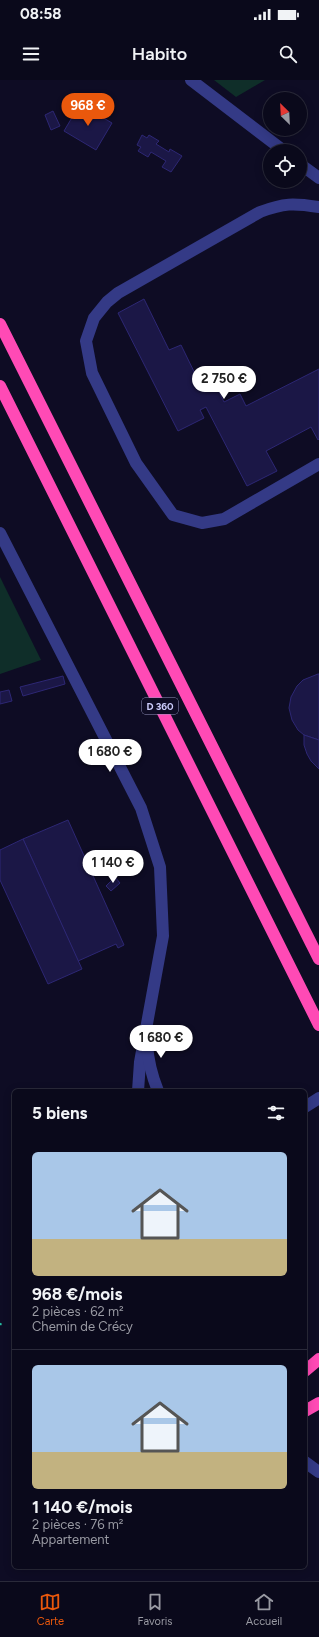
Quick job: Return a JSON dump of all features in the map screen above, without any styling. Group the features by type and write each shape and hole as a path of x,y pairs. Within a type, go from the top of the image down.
{"highway":[{"name":"D 360","path":"0,324 318,956"},
{"name":"D 360","path":"0,386 319,1025"},
{"path":"307,1369 319,1359"},
{"path":"307,1410 319,1402"}],"street":[{"path":"191,80 275,144"},
{"path":"307,169 319,178"},
{"path":"319,207 294,203 275,206 260,212 118,292 107,302 94,318 86,341 92,373 136,463 173,515 202,523 224,519 319,464"},
{"path":"0,533 141,808 160,867 163,936 140,1062 138,1089"},
{"path":"146,1031 147,1053 157,1089"},
{"path":"307,1463 319,1472"}],"path":[{"path":"0,1325 2,1321"}],"green space":[{"path":"214,80 265,80 236,97"},
{"path":"0,577 41,660 0,674"}],"building":[{"path":"80,104 112,123 96,150 64,131"},
{"path":"53,111 60,126 51,130 45,115"},
{"path":"142,135 147,138 149,135 159,141 156,144 169,152 170,149 182,156 171,172 162,167 166,161 151,152 148,157 138,151 141,147 137,145"},
{"path":"144,299 169,350 181,345 204,392 216,386 224,402 240,394 246,406 319,369 319,439 318,440 311,427 266,451 277,471 247,486 206,407 200,410 204,418 178,431 118,313"},
{"path":"318,674 319,740 304,735 298,730 292,720 289,708 291,697 297,686 303,680"},
{"path":"63,676 65,684 23,696 20,687"},
{"path":"9,690 12,701 0,704 0,692"},
{"path":"304,735 319,740 319,769 311,761 307,754 304,745"},
{"path":"68,820 124,945 118,948 116,944 78,961 23,839"},
{"path":"23,839 82,969 48,984 0,880 0,850"},
{"path":"115,877 120,883 111,891 106,886"}]}
